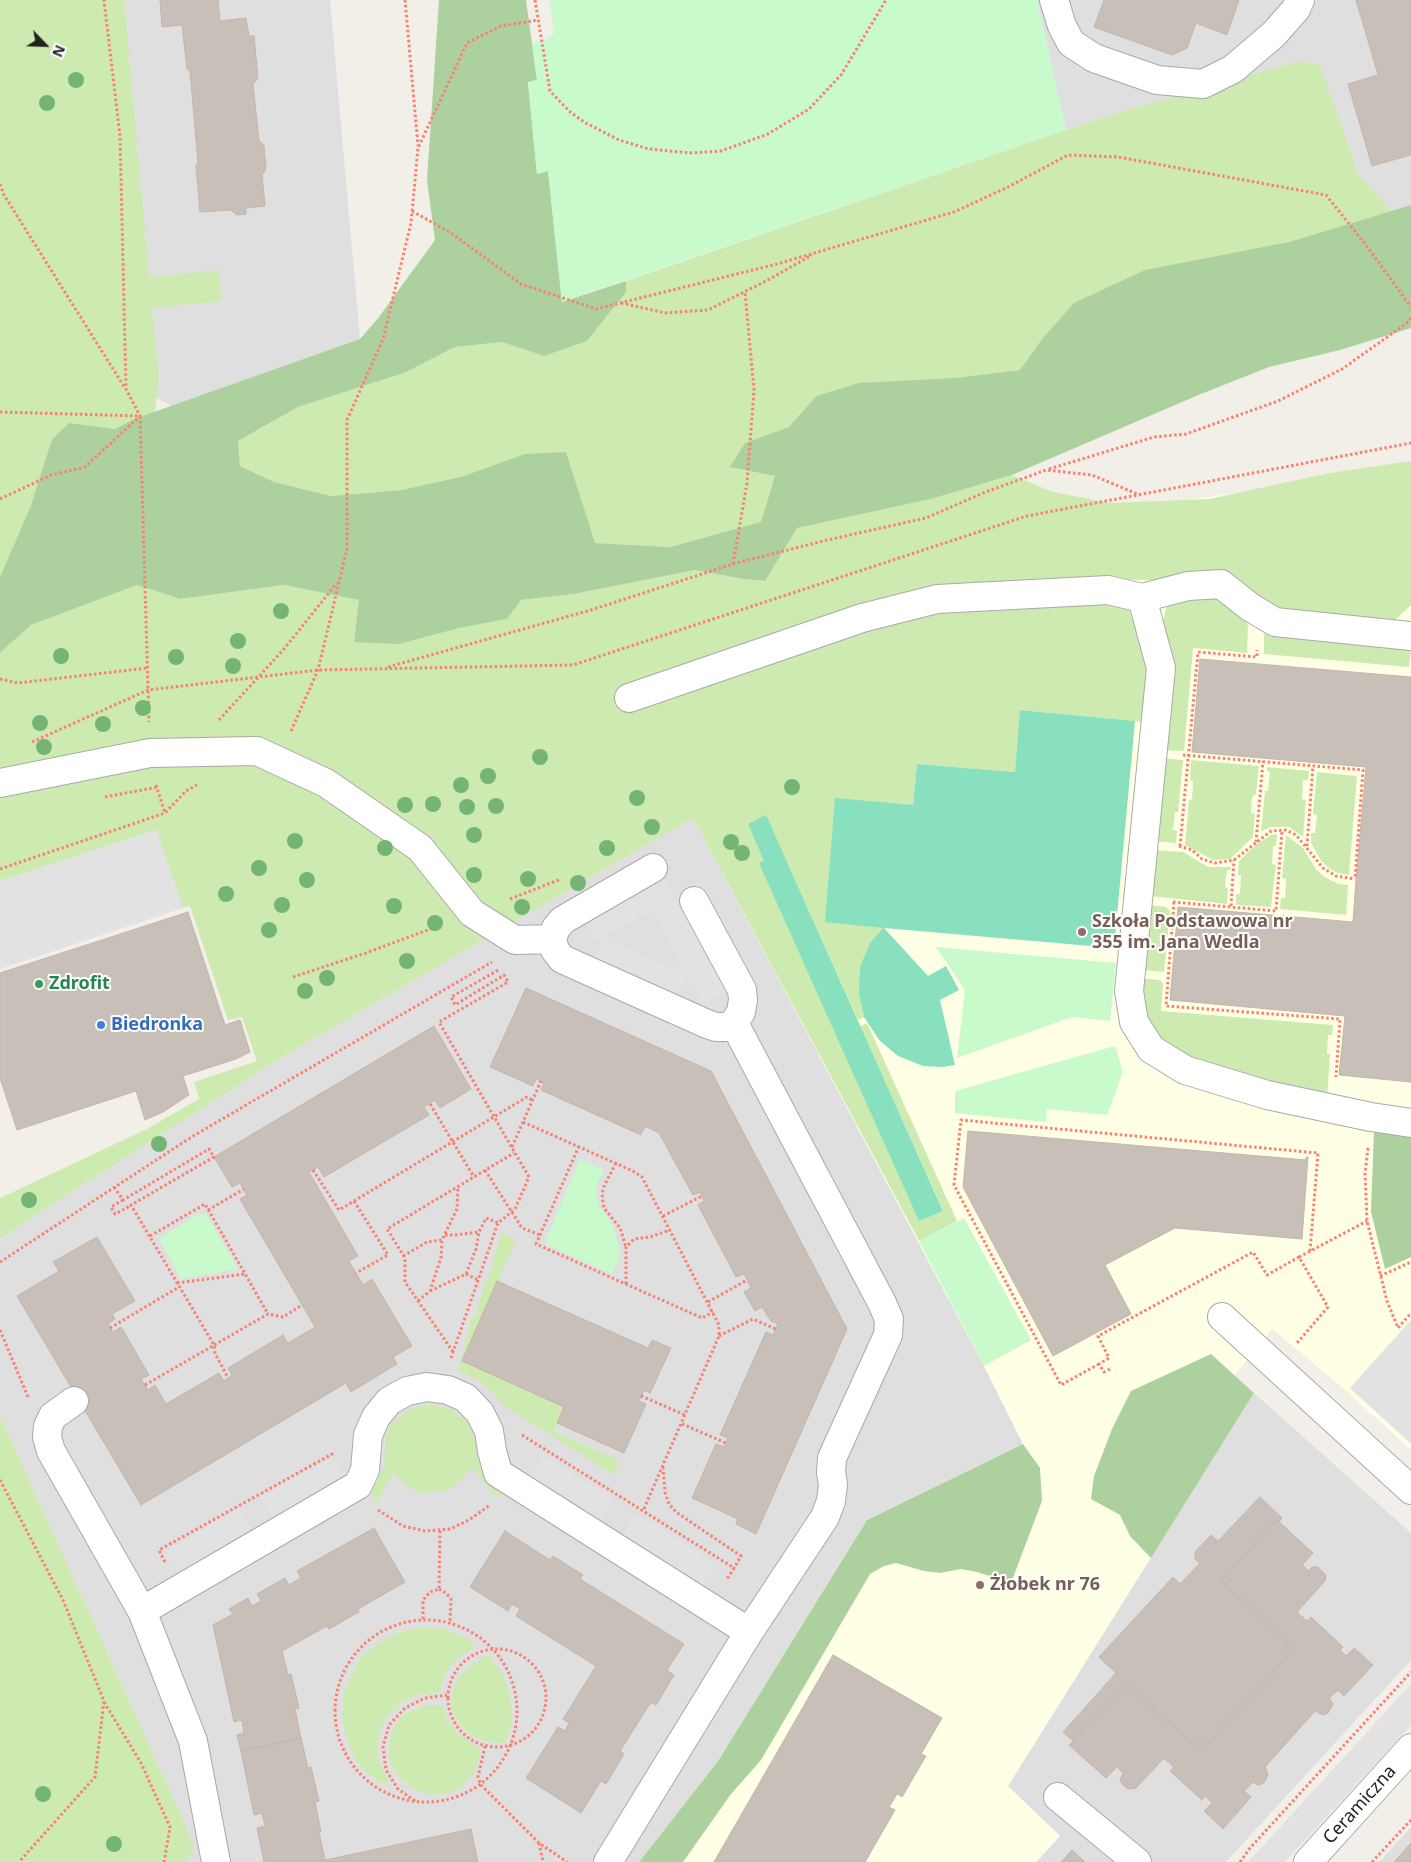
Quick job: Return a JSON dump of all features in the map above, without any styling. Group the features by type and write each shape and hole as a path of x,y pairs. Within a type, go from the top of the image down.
{"street":[{"path":"1054,0 1062,26 1070,43 1094,58 1157,80 1203,84 1233,69 1274,34 1296,9 1300,0"},
{"path":"629,698 862,618 937,599 1108,590 1142,598 1188,586 1221,584 1250,607 1275,622 1411,636"},
{"path":"1142,598 1160,668 1128,990 1134,1022 1151,1049 1185,1070 1267,1095 1371,1118 1411,1123"},
{"path":"0,782 150,753 257,751 326,783 420,848 472,913 515,940 552,939"},
{"path":"653,868 563,920 556,928 552,939 555,950 562,958 716,1028 726,1027 734,1023 741,1012 742,990 694,901"},
{"path":"608,1862 749,1632 825,1517 831,1501 833,1485 831,1472 832,1458 888,1335 889,1319 882,1302 734,1023"},
{"path":"1222,1318 1411,1490"},
{"path":"142,1611 358,1485 365,1470 368,1435 376,1417 389,1401 407,1391 427,1387 454,1392 466,1398 480,1413 489,1431 498,1473 749,1632"},
{"path":"74,1401 53,1416 48,1426 47,1437 51,1451 142,1611 193,1741 216,1862"},
{"name":"Ceramiczna","path":"1308,1862 1411,1748"},
{"path":"1058,1797 1136,1862"}],"path":[{"path":"104,0 120,136 126,390"},
{"path":"257,751 290,732 318,670 347,549 347,420 383,339 412,211 418,148 405,0"},
{"path":"535,0 550,91 569,111 584,122 619,140 649,149 690,153 721,151 768,134 809,109 841,75 886,0"},
{"path":"418,148 467,43 501,26 538,20"},
{"path":"412,211 451,233 521,284 596,309 776,264 954,212 1008,187 1068,155 1118,157 1326,195 1366,244 1411,308"},
{"path":"0,184 4,195 126,390 140,416 150,768 165,813"},
{"path":"620,303 665,313 708,310 818,252"},
{"path":"733,564 746,483 754,390 745,292"},
{"path":"382,668 591,610 733,564 823,541 926,518 983,493 1046,470 1154,437 1186,434 1278,401 1342,369 1408,323 1411,318"},
{"path":"0,412 140,416"},
{"path":"0,498 52,474 85,467 140,416"},
{"path":"26,745 148,690 318,670 573,665 1027,516 1411,443"},
{"path":"1046,470 1092,475 1140,495"},
{"path":"1180,846 1198,652 1257,657 1259,612"},
{"path":"0,679 18,683 147,668"},
{"path":"1143,844 1180,846 1192,850 1202,859 1215,863 1234,860 1271,831 1286,830 1296,835 1307,846 1323,868 1336,876 1356,880 1363,770 1152,752"},
{"path":"1256,842 1263,761"},
{"path":"1307,846 1313,766"},
{"path":"0,869 165,813 186,792 202,782"},
{"path":"1137,900 1276,911 1282,830"},
{"path":"1231,906 1234,860"},
{"path":"293,977 366,953 561,879"},
{"path":"1174,902 1166,1006 1340,1019 1336,1079"},
{"path":"0,1262 193,1136 496,959"},
{"path":"450,1362 498,1223 515,1208 529,1177 439,1022 508,982 504,975 455,1004 451,997 501,968 498,964"},
{"path":"511,1148 541,1081"},
{"path":"313,1170 339,1210 527,1098 532,1100"},
{"path":"430,1104 474,1177"},
{"path":"1371,1118 1365,1174 1366,1221 1386,1301 1398,1328 1411,1313"},
{"path":"1099,1364 1061,1385 954,1185 961,1120 1318,1153 1310,1251"},
{"path":"523,1122 616,1163 633,1171 642,1178 720,1325 719,1336 643,1511"},
{"path":"578,1146 536,1244 702,1318 713,1312"},
{"path":"209,1150 214,1157 131,1206 115,1214 111,1207 209,1150"},
{"path":"453,1352 405,1282 405,1258 387,1229 514,1153"},
{"path":"616,1163 605,1184 602,1202 604,1208 620,1228 626,1247 626,1284"},
{"path":"485,1170 522,1228 540,1235"},
{"path":"430,1291 442,1258 442,1240 457,1209 458,1186"},
{"path":"114,1187 123,1200"},
{"path":"208,1210 244,1189"},
{"path":"663,1216 702,1196"},
{"path":"354,1201 388,1255 356,1273"},
{"path":"150,1236 205,1204 268,1314"},
{"path":"131,1206 214,1345 214,1353 228,1378"},
{"path":"418,1302 430,1291 466,1274 476,1249 479,1232 486,1218 498,1223"},
{"path":"1299,1257 1366,1221"},
{"path":"626,1247 634,1239 650,1237 670,1230"},
{"path":"445,1235 479,1232"},
{"path":"403,1256 427,1242 442,1240"},
{"path":"1380,1276 1411,1262"},
{"path":"110,1328 178,1285 245,1274"},
{"path":"466,1274 478,1280"},
{"path":"708,1302 747,1280"},
{"path":"144,1385 268,1314 283,1317 302,1305"},
{"path":"719,1336 753,1319 776,1329"},
{"path":"0,1330 34,1412 48,1426"},
{"path":"641,1396 685,1415"},
{"path":"682,1424 726,1443"},
{"path":"180,1588 159,1550 335,1452 342,1453"},
{"path":"663,1466 665,1492 670,1504 676,1512 741,1556 734,1568"},
{"path":"0,1490 1,1482"},
{"path":"1,1482 63,1600 104,1701 141,1763 170,1827 164,1862"},
{"path":"439,1589 440,1529"},
{"path":"423,1619 424,1600 430,1592 439,1589 446,1593 451,1600 450,1621"},
{"path":"423,1619 450,1621 480,1637 494,1649 506,1666 514,1685 518,1706 516,1727 510,1746 493,1774 481,1784 461,1796 439,1802 416,1802 390,1795 367,1781 349,1760 338,1736 334,1708 339,1681 352,1657 371,1638 395,1624 423,1619"},
{"path":"494,1649 511,1650 525,1657 537,1669 544,1683 547,1699 544,1714 536,1729 524,1740 510,1746 494,1748 465,1737 454,1725 448,1711 447,1695 450,1681 457,1668 467,1658 480,1651 494,1649"},
{"path":"1240,1862 1250,1848 1411,1672"},
{"path":"416,1802 398,1789 386,1770 383,1747 389,1725 405,1708 425,1698 447,1695"},
{"path":"19,1862 95,1777 104,1701"},
{"path":"485,1746 478,1777 481,1784 539,1843 567,1862"},
{"path":"1372,1862 1411,1820"},
{"path":"539,1843 543,1862"}],"shaded area":[{"path":"121,0 330,0 360,339 172,406 137,388"},
{"path":"1037,0 1411,0 1411,205 1392,211 1359,176 1319,65 1299,61 1133,108 1066,130"},
{"name":"Szkoła Podstawowa nr 355 im. Jana Wedla","path":"1411,466 1411,1450 1344,1389 1272,1329 1234,1376 1254,1393 1008,1786 1060,1836 1036,1862 639,1862 718,1761 867,1520 1023,1444 984,1366 618,676 1125,510"},
{"path":"693,818 984,1366 1023,1444 867,1520 718,1761 639,1862 183,1862 195,1846 0,1416 0,1238 282,1057"},
{"path":"156,830 183,908 0,969 0,881"},
{"path":"664,877 726,992 703,1004 687,975 676,999 592,962 603,938 687,974 653,910 595,941 584,920"},
{"path":"1411,1320 1411,1444 1350,1388"},
{"path":"1254,1393 1411,1533 1411,1660 1226,1862 1036,1862 1060,1836 1007,1786"},
{"path":"543,1456 614,1499 601,1521 530,1477"},
{"path":"333,1457 345,1478 273,1519 260,1497"},
{"path":"239,1509 252,1531 179,1573 166,1551"},
{"path":"636,1513 716,1564 702,1586 622,1536"},
{"path":"1411,1684 1411,1725 1285,1862 1248,1862"},
{"path":"1411,1827 1411,1862 1379,1862"}],"green space":[{"path":"0,0 124,0 149,277 219,270 222,301 152,308 159,376 155,412 134,419 115,429 69,423 52,439 31,505 0,577"},
{"path":"439,0 526,0 537,80 528,82 537,174 548,170 562,302 626,281 626,292 587,341 544,356 502,342 455,347 404,373 298,407 238,441 240,466 274,482 331,496 402,490 464,476 525,454 566,452 595,543 670,547 761,522 775,476 730,467 745,443 789,427 816,396 859,383 955,378 1020,370 1042,339 1074,303 1145,270 1289,242 1411,205 1411,328 1340,350 1269,367 1196,396 1012,475 931,499 797,528 765,581 695,570 574,594 521,600 507,619 459,628 399,644 354,642 359,600 284,585 180,599 137,585 31,625 0,653 0,577 31,505 52,439 69,423 115,429 134,419 360,339 379,317 435,240 427,180"},
{"path":"550,0 1037,0 1066,130 562,302 548,171 537,174 528,82 537,80 532,43 545,40 554,34"},
{"path":"1299,61 1320,65 1359,176 1392,211 1289,242 1042,339 1020,370 816,396 789,427 745,443 731,467 775,476 762,522 670,547 595,543 464,476 403,490 331,496 274,482 240,466 238,441 298,407 404,373 455,347 502,342 544,356 626,292 626,281 1133,108"},
{"path":"1411,461 1411,605 1395,620 1382,622 1280,612 1204,572 1152,580 1054,579 931,590 868,626 918,614 1056,600 1122,603 1129,610 1147,664 1143,722 1021,710 1015,772 917,764 913,805 884,928 870,943 859,995 864,1017 858,1020 783,853 919,1221 943,1210 860,1026 867,1023 957,1221 919,1241 693,818 282,1057 0,1238 0,1198 145,1130 199,1099 194,1082 257,1061 242,1017 228,1020 190,906 183,908 156,830 0,881 0,653 31,625 137,585 180,599 284,585 360,600 354,642 459,628 506,619 521,600 574,594 695,570 764,581 796,528 931,499 1012,475 1053,492 1111,503 1209,499 1330,473"},
{"path":"1222,598 1243,615 1248,626 1247,653 1193,648 1184,751 1162,750 1160,634 1167,605 1176,599"},
{"path":"1269,631 1407,646 1411,649 1409,667 1264,654 1264,635"},
{"path":"1020,710 1135,721 1114,948 884,928 928,976 946,966 959,990 940,1000 955,1065 942,1067 923,1066 898,1056 880,1041 864,1017 859,995 860,967 870,943 883,928 825,922 835,798 913,805 917,764 1015,772"},
{"path":"1161,758 1183,760 1178,812 1175,812 1173,830 1177,831 1176,843 1154,841"},
{"path":"1191,760 1259,766 1256,794 1252,797 1251,813 1255,814 1253,837 1230,859 1213,860 1185,845 1189,800 1192,800"},
{"path":"1267,767 1309,771 1308,780 1303,780 1302,799 1306,800 1303,837 1289,827 1272,827 1261,831 1265,791 1268,791 1270,772 1267,771"},
{"path":"1317,772 1357,776 1349,875 1337,873 1329,868 1321,861 1311,843 1311,833 1315,833 1317,815 1313,814"},
{"path":"766,815 943,1211 919,1221 759,863 764,861 748,824"},
{"path":"1277,834 1276,846 1273,846 1272,864 1276,865 1271,907 1236,905 1236,894 1240,894 1241,875 1238,875 1239,861 1257,844 1271,835"},
{"path":"1286,835 1303,848 1316,869 1324,877 1339,884 1348,885 1346,915 1280,909 1281,898 1285,898 1286,879 1282,878"},
{"path":"1153,850 1183,852 1208,867 1231,867 1231,870 1227,870 1225,887 1228,889 1227,904 1149,896"},
{"path":"1148,905 1166,907 1170,911 1164,972 1142,970"},
{"path":"936,947 1116,963 1110,1021 1072,1017 957,1058 965,990"},
{"path":"1140,978 1160,980 1163,984 1161,1011 1333,1025 1332,1035 1328,1035 1327,1054 1330,1054 1327,1099 1192,1059 1176,1051 1159,1037 1150,1022 1143,1002"},
{"path":"1115,1046 1123,1072 1107,1115 1047,1109 1046,1122 955,1113 955,1091"},
{"path":"1374,1130 1411,1132 1411,1257 1385,1269 1371,1212"},
{"path":"580,1159 604,1170 595,1192 599,1206 612,1224 620,1249 619,1258 612,1274 547,1245 545,1242"},
{"path":"201,1213 206,1214 238,1269 181,1279 160,1240 161,1237"},
{"path":"964,1218 1031,1340 984,1366 919,1241"},
{"path":"501,1233 516,1240 462,1361 564,1407 554,1431 620,1461 614,1475 501,1404 493,1393 478,1380 458,1371 472,1316 476,1318 484,1282 487,1283"},
{"path":"1211,1354 1254,1393 1151,1558 1130,1536 1120,1515 1091,1499 1094,1476 1112,1429 1131,1391"},
{"path":"431,1404 451,1410 467,1421 474,1435 478,1459 485,1475 503,1492 500,1496 495,1497 472,1467 463,1479 451,1488 423,1493 408,1487 393,1472 376,1503 371,1491 384,1466 386,1436 391,1425 404,1413 417,1407"},
{"path":"0,1416 195,1846 186,1861 0,1862"},
{"path":"1023,1444 1040,1468 1042,1501 1011,1583 961,1569 940,1573 924,1571 896,1563 884,1566 870,1574 761,1760 731,1794 683,1862 639,1862 718,1761 867,1520"},
{"path":"432,1627 465,1637 475,1645 474,1648 459,1657 450,1666 443,1679 441,1690 437,1693 426,1693 411,1697 398,1705 385,1720 379,1733 377,1751 388,1781 386,1784 383,1784 370,1775 356,1760 348,1742 342,1720 344,1694 352,1673 363,1655 377,1644 393,1635 412,1629"},
{"path":"488,1655 500,1670 508,1687 511,1725 505,1743 489,1742 474,1737 464,1729 455,1717 451,1707 452,1693 457,1679 469,1666"},
{"path":"424,1705 443,1705 446,1716 459,1735 479,1748 480,1751 476,1770 469,1780 457,1790 441,1795 426,1794 411,1787 393,1769 389,1756 389,1742 394,1727 403,1715"}],"building":[{"path":"160,0 218,0 220,21 246,18 249,36 254,36 258,78 253,84 259,141 264,145 266,169 262,175 265,206 246,208 246,214 237,215 231,210 200,212 190,71 187,69 182,25 162,27"},
{"path":"1104,0 1239,0 1227,35 1196,23 1187,48 1172,55 1094,27"},
{"path":"1356,0 1411,0 1411,155 1372,166 1348,84 1378,75"},
{"path":"1200,659 1411,677 1411,1082 1339,1075 1345,1016 1170,1000 1178,907 1353,922 1366,767 1192,752"},
{"path":"188,912 225,1025 240,1020 250,1052 236,1059 183,1076 189,1095 163,1112 145,1120 136,1091 17,1130 0,1078 0,973"},
{"path":"526,988 711,1071 847,1329 756,1534 736,1524 738,1519 692,1498 716,1444 724,1447 726,1443 728,1438 720,1435 766,1332 773,1335 778,1324 771,1321 762,1307 755,1311 744,1292 751,1288 744,1274 736,1277 698,1205 704,1201 700,1192 693,1195 659,1133 645,1126 641,1135 541,1090 544,1083 536,1079 533,1086 490,1067"},
{"path":"434,1026 471,1089 440,1108 435,1100 424,1107 429,1115 324,1177 318,1167 309,1172 358,1256 349,1261 363,1285 372,1279 412,1346 393,1357 397,1364 351,1392 346,1383 141,1505 17,1296 59,1271 53,1262 97,1237 135,1301 112,1314 115,1319 108,1324 113,1332 121,1327 149,1375 141,1379 148,1390 155,1385 166,1404 219,1373 224,1381 232,1375 228,1368 283,1335 288,1343 315,1327 240,1199 247,1195 240,1183 232,1187 214,1157"},
{"path":"968,1131 1306,1160 1306,1157 1308,1157 1302,1239 1175,1228 1105,1265 1131,1314 1053,1356 963,1187"},
{"path":"497,1281 648,1348 652,1340 671,1348 650,1393 644,1390 639,1401 646,1404 624,1453 557,1423 564,1407 462,1361"},
{"path":"1260,1497 1282,1518 1279,1522 1277,1520 1221,1581 1289,1644 1283,1650 1289,1655 1206,1746 1200,1740 1195,1746 1127,1684 1073,1741 1063,1732 1116,1673 1099,1657 1173,1577 1180,1584 1200,1563 1195,1559 1195,1552 1211,1535 1218,1541"},
{"path":"1277,1520 1313,1553 1302,1565 1309,1571 1312,1567 1318,1567 1325,1574 1326,1579 1324,1582 1297,1612 1307,1621 1311,1617 1343,1647 1340,1650 1346,1656 1354,1648 1373,1665 1344,1696 1338,1690 1329,1698 1333,1704 1328,1713 1323,1715 1315,1711 1265,1767 1268,1774 1264,1783 1258,1785 1253,1782 1244,1791 1251,1797 1223,1829 1204,1811 1212,1803 1205,1796 1202,1800 1170,1771 1174,1767 1164,1758 1136,1788 1128,1789 1120,1780 1123,1773 1117,1767 1106,1778 1069,1745 1127,1684 1195,1746 1200,1740 1206,1746 1289,1655 1283,1650 1289,1644 1221,1581"},
{"path":"374,1528 405,1582 358,1609 359,1612 329,1629 327,1626 282,1651 288,1675 291,1674 299,1708 295,1709 301,1738 241,1751 237,1735 244,1733 242,1720 234,1722 213,1625 233,1614 229,1609 248,1598 252,1606 261,1601 257,1594 285,1578 289,1585 301,1578 297,1571"},
{"path":"505,1531 550,1560 553,1556 583,1575 580,1579 684,1644 667,1670 674,1675 656,1705 651,1702 620,1751 624,1754 606,1784 601,1781 581,1813 526,1778 558,1727 565,1731 569,1723 563,1719 596,1666 516,1616 520,1609 512,1604 508,1611 470,1587"},
{"path":"833,1655 942,1718 921,1754 926,1756 902,1797 897,1794 889,1807 895,1810 865,1862 714,1862"},
{"path":"301,1738 308,1768 311,1767 319,1801 315,1802 325,1860 471,1829 478,1862 264,1862 257,1828 265,1826 262,1813 254,1815 241,1751"},
{"path":"1411,1843 1411,1862 1394,1862"},
{"path":"1072,1850 1085,1862 1061,1862"}],"place":[{"name":"Szkoła Podstawowa nr 355 im. Jana Wedla","path":"1082,932"},
{"name":"Zdrofit","path":"39,984"},
{"name":"Biedronka","path":"101,1025"},
{"name":"Żłobek nr 76","path":"980,1585"}]}
